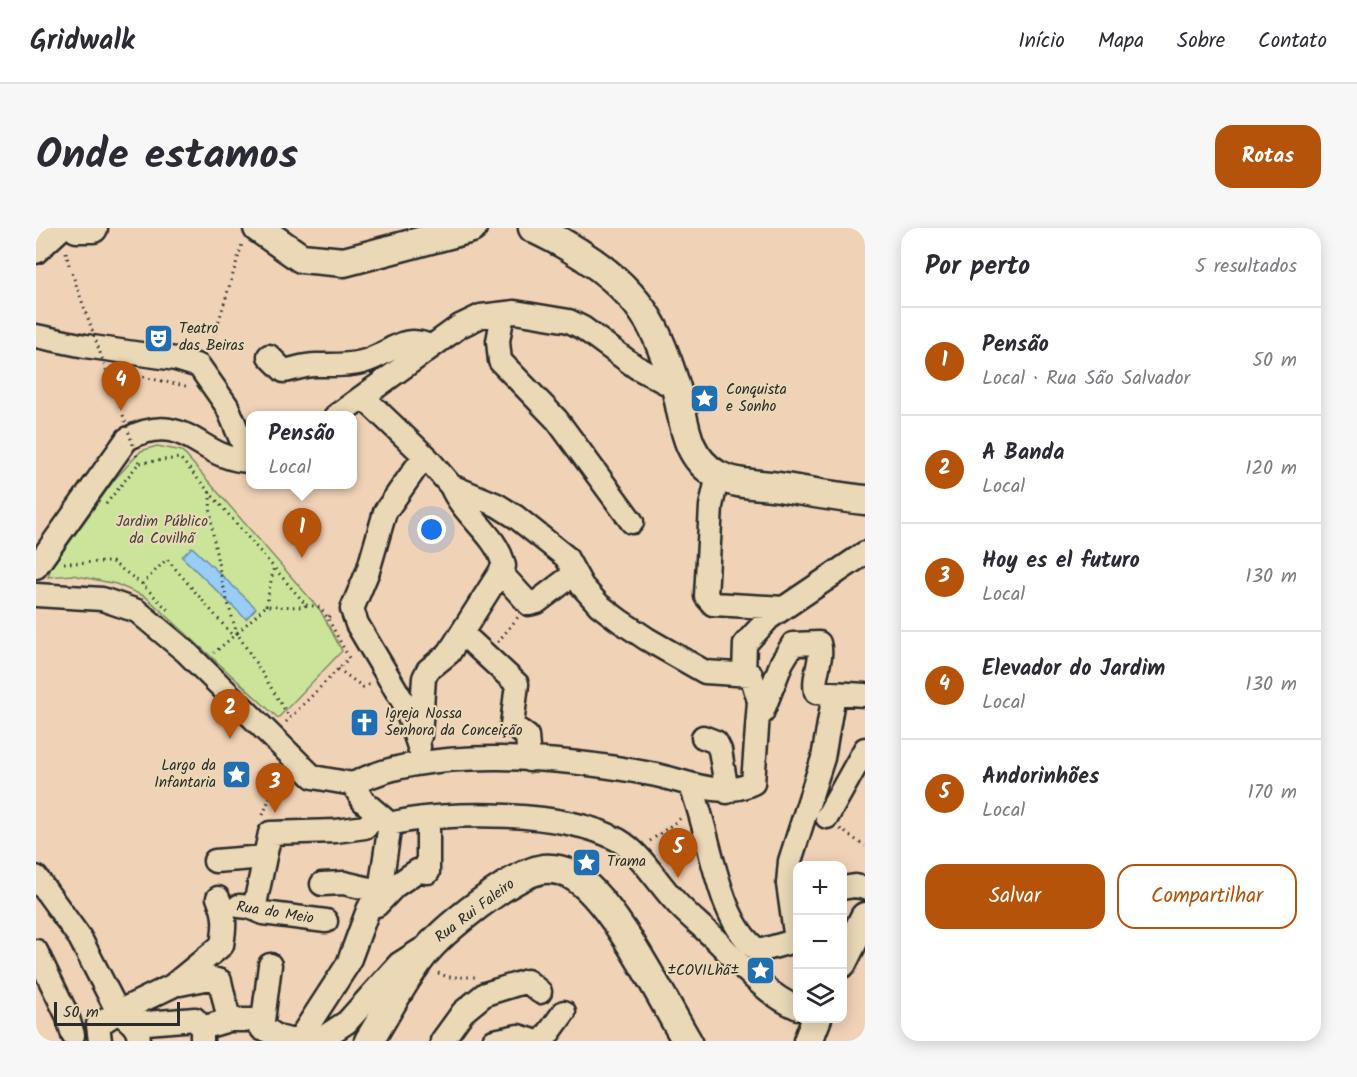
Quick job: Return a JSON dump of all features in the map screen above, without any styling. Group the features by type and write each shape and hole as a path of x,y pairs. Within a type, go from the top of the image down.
{"main road":[{"path":"71,240 93,228"},
{"path":"250,233 301,258 344,262 472,228"},
{"path":"533,228 565,236 644,313 657,335 676,388 684,431 690,448 701,462 718,475 739,482 865,500"},
{"name":"Rua Rui Faleiro","path":"369,1041 425,953 505,885 542,869 555,869 570,874 594,896 630,941 687,1041"},
{"path":"847,955 865,917"},
{"path":"808,1041 815,1023"}],"street":[{"path":"36,252 62,228"},
{"path":"343,411 460,326 481,316 515,312 569,321 636,367 676,388"},
{"path":"503,314 498,341 500,361 557,420 632,522"},
{"path":"36,336 85,346 176,359 199,366 227,406 246,450"},
{"path":"269,356 284,371 313,365 341,366 363,362 408,340 421,341 431,347"},
{"path":"363,397 425,455 451,486 457,500 497,546 504,566 449,653 428,670 424,678 424,758"},
{"path":"36,567 127,439 147,429 174,429 236,460 246,461"},
{"path":"424,758 405,705 357,624 352,609 368,571 385,512 425,455"},
{"path":"718,475 710,517 706,596 713,604 784,608"},
{"path":"36,595 102,598 137,611 185,651 313,777 353,784 376,772 424,758 508,758 653,774 727,792 753,783 759,701 752,675 705,672 670,653 599,605 574,574 566,557 516,518 497,505 451,486"},
{"path":"744,674 745,644 769,618 865,553"},
{"path":"501,572 529,604 537,602 574,574"},
{"path":"462,633 517,684 512,725 527,736 529,760"},
{"path":"758,723 782,662 793,644 819,643 821,650 816,692 865,695"},
{"path":"793,915 788,884 790,861 823,758 834,694"},
{"path":"703,737 716,742 720,750 727,792"},
{"path":"827,817 865,749"},
{"path":"353,784 363,801 384,819"},
{"path":"690,784 700,807 729,916 748,944 759,951 793,941"},
{"path":"254,909 270,833 336,831 365,827 384,819 516,816 580,826 619,841 634,853 675,902 752,975 786,1003 793,1006"},
{"path":"364,919 395,886 417,871 428,872 428,818"},
{"path":"298,1041 348,964 364,919 381,884 384,819"},
{"path":"131,1026 172,986 222,945 225,926 215,890 265,857"},
{"path":"36,877 80,938 131,1026"},
{"path":"322,884 344,883 378,891"},
{"path":"847,887 865,888"},
{"name":"Rua do Meio","path":"215,890 233,906 254,909 263,913 327,921"},
{"path":"36,951 67,1015 73,1038 131,1026 195,1019 202,1034 229,1020 252,1020 262,1029 293,1041"},
{"path":"318,1041 347,1022 399,964 425,953"},
{"path":"262,1029 270,965"},
{"path":"172,986 210,978 220,981 229,1020"},
{"path":"442,1041 463,1012 484,994 534,987"},
{"path":"543,1041 564,1012"},
{"path":"494,1041 518,1036 534,1041"}],"path":[{"path":"114,392 133,375 195,388 250,233"},
{"path":"69,265 71,240"},
{"path":"72,273 120,407"},
{"path":"123,415 139,463"},
{"path":"100,512 139,463 180,458 306,605"},
{"path":"210,492 210,509 220,569 235,635"},
{"path":"69,555 64,563 112,562 142,584 174,615"},
{"path":"142,584 167,559 235,635 290,718 349,658 320,607 266,606"},
{"path":"205,646 213,654 266,606 274,566"},
{"path":"487,655 529,604"},
{"path":"327,617 352,609"},
{"path":"338,669 363,687 389,676"},
{"path":"270,833 262,817 287,752"},
{"path":"634,853 677,820 700,807"},
{"path":"846,834 865,846"},
{"path":"425,953 448,977 477,976"}],"green space":[{"name":"Jardim Público da Covilhã","path":"157,446 182,451 320,610 342,651 278,718 146,597 116,584 73,575 48,577 51,568 115,479 141,451"}],"water":[{"path":"192,547 256,608 246,619 182,557"}],"place":[{"name":"Teatro das Beiras","path":"158,338"},
{"name":"Conquista e Sonho","path":"705,399"},
{"name":"Elevador do Jardim","path":"121,411"},
{"name":"Pensão","path":"302,558"},
{"name":"Igreja Nossa Senhora da Conceição","path":"364,723"},
{"name":"A Banda","path":"230,739"},
{"name":"Largo da Infantaria","path":"237,775"},
{"name":"Hoy es el futuro","path":"275,813"},
{"name":"Trama","path":"586,862"},
{"name":"Andorinhões","path":"678,878"},
{"name":"±COVILhã±","path":"760,971"}]}
